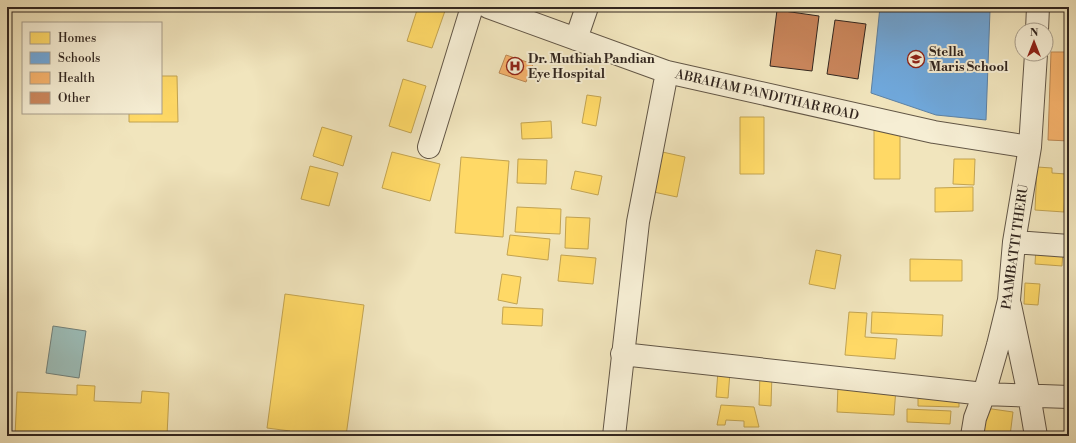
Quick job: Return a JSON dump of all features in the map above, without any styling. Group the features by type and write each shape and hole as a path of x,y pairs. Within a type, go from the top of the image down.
{"street":[{"path":"429,147 472,7"},
{"name":"ABRAHAM PANDITHAR ROAD","path":"488,7 667,72 934,132 1030,147"},
{"path":"576,39 587,7"},
{"path":"1037,22 1038,7"},
{"name":"PAAMBATTI THERU","path":"972,436 975,418 984,394 1009,300 1014,242 1030,147 1035,62"},
{"path":"614,436 638,222 667,72"},
{"path":"1014,242 1069,246"},
{"path":"1009,300 1036,436"},
{"path":"622,354 984,394 1069,397"}],"water":[{"path":"53,326 86,331 79,378 46,373"}],"building: Homes":[{"path":"418,7 446,8 432,48 407,41"},
{"path":"162,76 177,76 178,122 129,122 129,114 162,114"},
{"path":"403,79 426,86 411,133 389,126"},
{"path":"587,95 601,97 596,126 582,123"},
{"path":"740,117 764,117 764,174 740,174"},
{"path":"551,121 552,138 522,139 521,123"},
{"path":"322,127 352,136 343,166 313,156"},
{"path":"874,129 900,129 900,179 874,179"},
{"path":"658,151 685,157 677,197 649,191"},
{"path":"392,152 440,164 430,201 382,188"},
{"path":"461,157 509,161 503,237 455,233"},
{"path":"518,159 547,160 546,184 517,183"},
{"path":"954,159 975,159 974,185 953,184"},
{"path":"310,166 338,173 329,206 301,199"},
{"path":"1037,167 1052,168 1052,173 1066,174 1064,212 1035,210"},
{"path":"575,171 602,176 598,195 571,189"},
{"path":"973,187 973,211 935,212 935,188"},
{"path":"517,207 561,209 560,234 515,232"},
{"path":"566,217 590,218 588,249 565,248"},
{"path":"510,235 550,239 548,260 507,255"},
{"path":"1036,247 1063,250 1062,266 1035,264"},
{"path":"816,250 841,255 835,289 809,284"},
{"path":"561,255 596,258 593,284 558,281"},
{"path":"910,259 962,260 962,281 910,281"},
{"path":"502,274 521,277 517,304 498,300"},
{"path":"1025,283 1040,284 1038,305 1024,304"},
{"path":"285,294 364,305 346,436 289,436 290,431 267,428"},
{"path":"503,307 543,309 542,326 502,324"},
{"path":"849,312 867,313 865,337 897,339 895,359 845,355"},
{"path":"872,312 943,315 942,336 871,333"},
{"path":"718,371 730,372 728,398 716,397"},
{"path":"760,373 772,373 771,406 759,405"},
{"path":"77,385 95,386 94,401 141,403 142,391 169,393 167,436 15,436 17,392 77,395"},
{"path":"838,385 896,388 894,415 837,412"},
{"path":"918,394 959,395 959,407 918,406"},
{"path":"721,405 754,407 759,427 744,427 744,421 726,420 725,425 717,425"},
{"path":"985,408 1013,412 1010,436 981,436"},
{"path":"907,409 951,411 950,424 907,422"},
{"path":"859,432 877,433 876,436 859,436"},
{"path":"882,433 903,433 903,436 882,436"}],"building: Schools":[{"path":"880,7 990,10 986,120 936,115 871,93"}],"building: Health":[{"path":"1054,52 1069,52 1069,141 1048,140 1051,62 1054,62"},
{"path":"506,55 533,64 526,82 499,73"}],"building: Other":[{"path":"777,10 819,16 812,71 770,66"},
{"path":"835,20 866,24 858,79 827,74"}],"place":[{"name":"Stella Maris School","path":"916,59"},
{"name":"Dr. Muthiah Pandian Eye Hospital","path":"515,66"}]}
